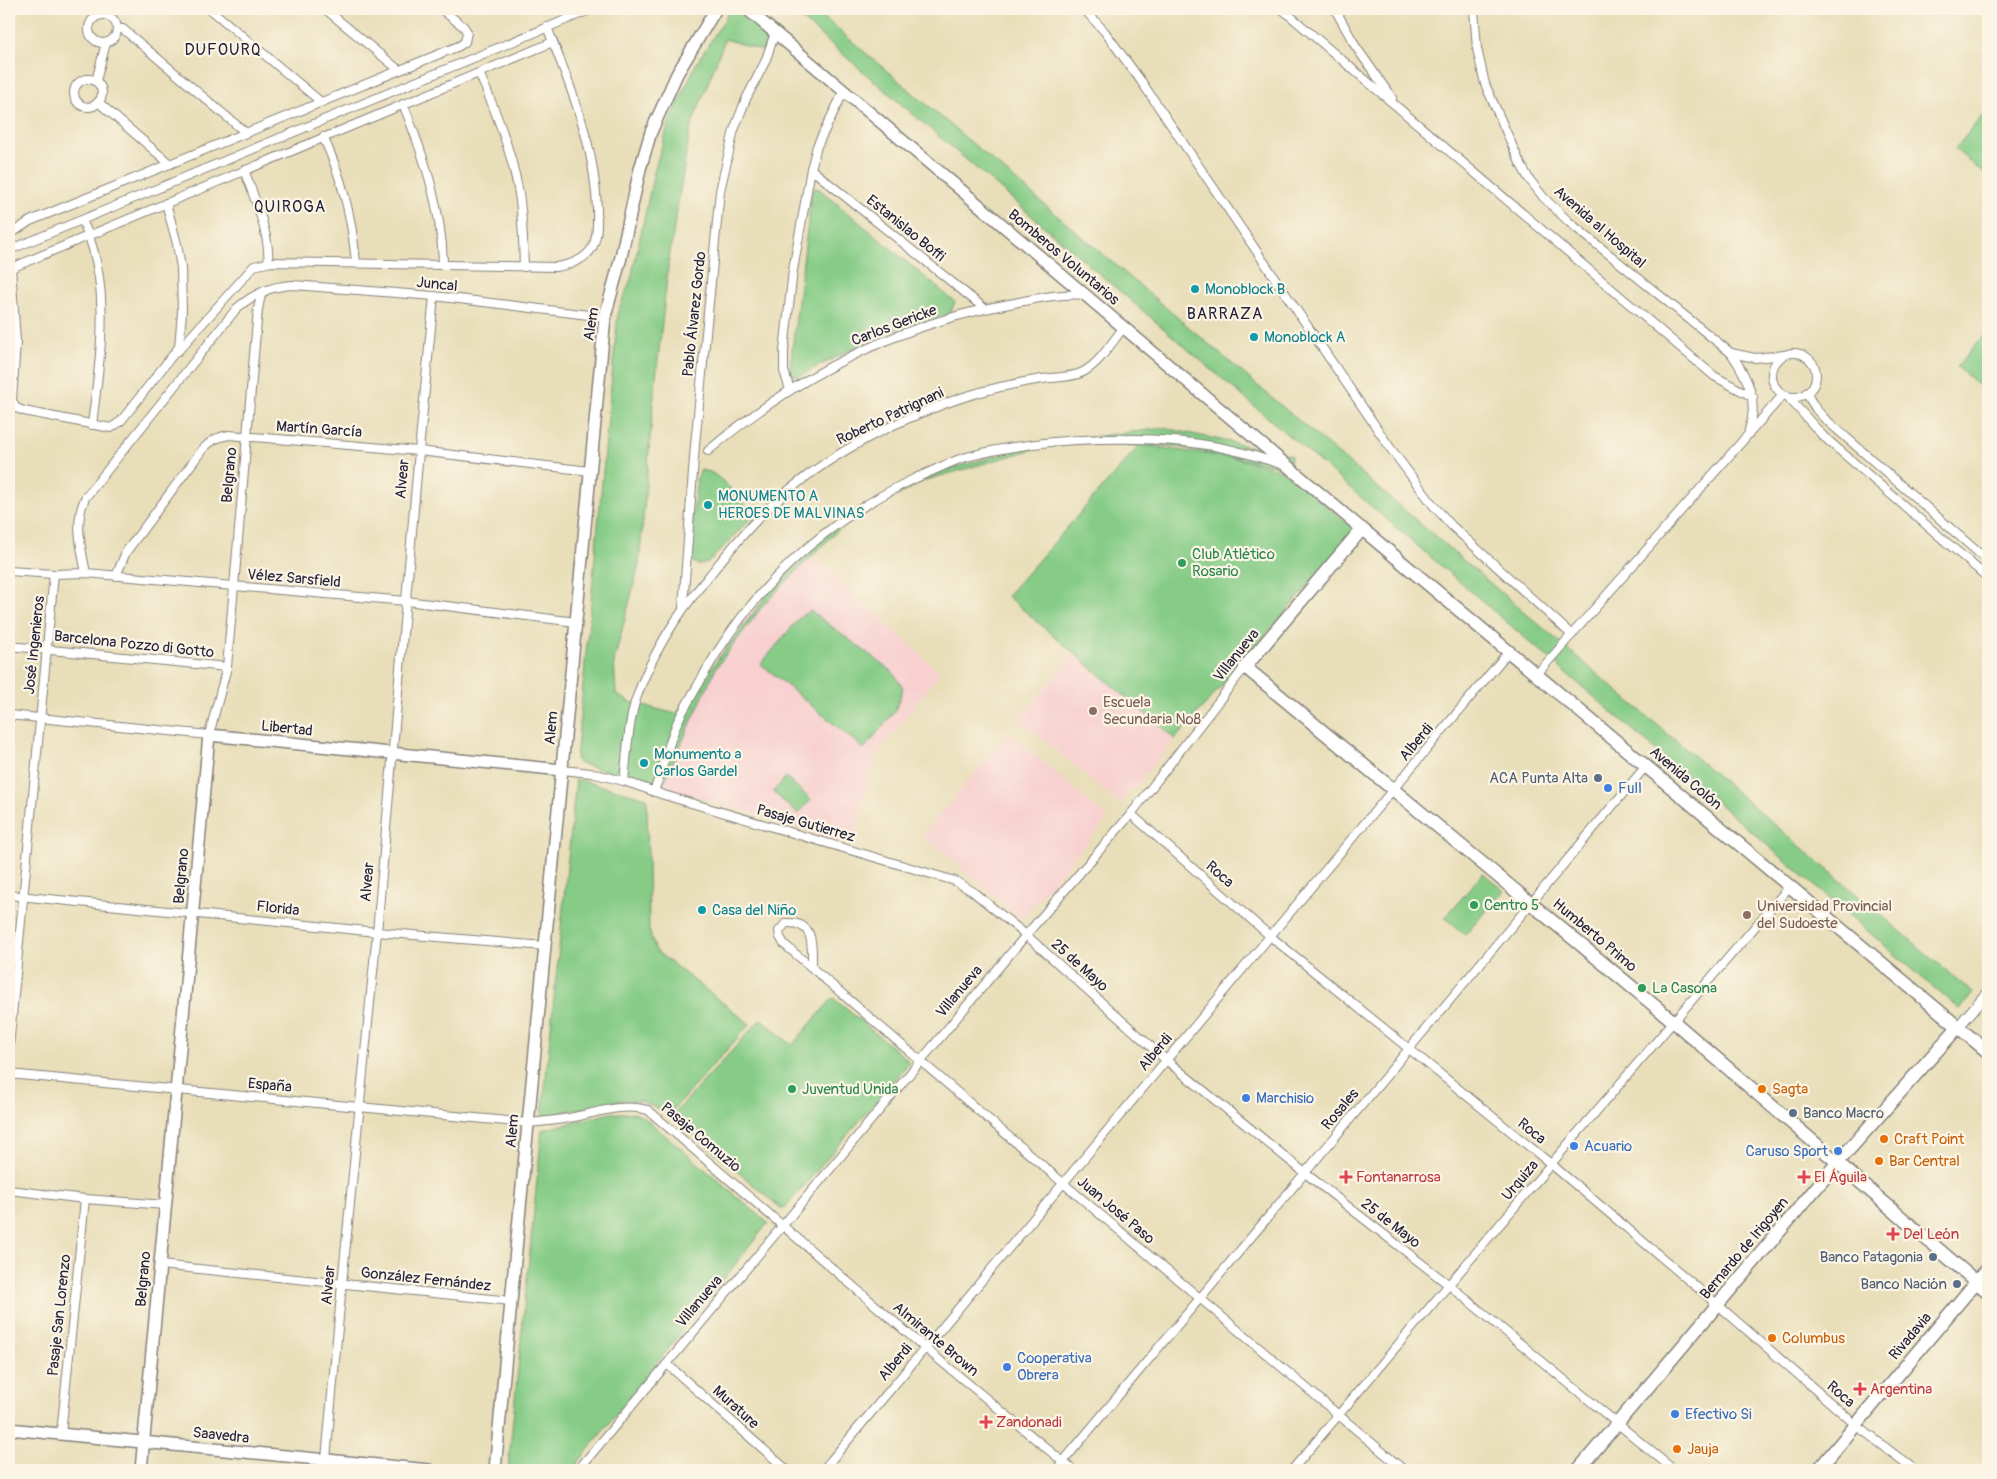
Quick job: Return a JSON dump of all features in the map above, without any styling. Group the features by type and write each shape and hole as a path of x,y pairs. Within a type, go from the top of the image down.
{"main road":[{"name":"Alem","path":"495,1470 605,317 621,257 640,169 651,132 677,74 716,9"},
{"name":"Bomberos Voluntarios","path":"747,9 1362,529"},
{"name":"Avenida Colón","path":"1362,529 1988,1052"},
{"name":"Villanueva","path":"1245,667 1362,529"},
{"name":"Humberto Primo","path":"1245,667 1673,1021 1988,1292"},
{"name":"Libertad","path":"210,735 562,770"},
{"name":"Belgrano","path":"141,1470 210,735"},
{"name":"Bernardo de Irigoyen","path":"1578,1470 1838,1162 1958,1027"},
{"name":"Rivadavia","path":"1818,1470 1988,1268"},
{"name":"Saavedra","path":"9,1429 143,1442 326,1465 430,1470"}],"street":[{"path":"210,9 321,102"},
{"path":"325,9 398,70"},
{"path":"9,235 30,221 460,46 465,42 467,32 464,27 440,9"},
{"path":"9,250 592,9"},
{"path":"1084,9 1105,32 1141,81 1391,449 1428,498 1472,545 1572,635"},
{"path":"1282,9 1714,376 1753,397"},
{"path":"1335,9 1373,73 1403,112"},
{"name":"Avenida al Hospital","path":"1474,9 1477,49 1485,84 1520,163 1529,178 1544,198 1569,222 1731,354"},
{"path":"96,81 88,78 80,81 74,88 74,96 78,103 85,107 93,106 98,102 102,93 96,81 106,43 115,37 118,29 108,12 95,18 89,30 90,35 96,41 106,43"},
{"path":"547,28 580,110 594,178 597,222 593,246 580,260 565,266 556,267 268,262 254,266 177,352 116,425 106,428 24,412 16,408 12,400 16,342 10,268 552,42"},
{"path":"118,29 123,29 246,133"},
{"name":"Pablo Álvarez Gordo","path":"683,607 695,445 720,191 734,130 746,99 765,62 775,33"},
{"path":"479,72 514,169 523,227 524,267"},
{"path":"790,390 784,371 785,343 797,240 817,146 844,91"},
{"path":"98,102 170,164"},
{"path":"403,104 420,146 432,188 441,237 443,266"},
{"path":"323,137 348,202 353,228 356,263"},
{"name":"Estanislao Boffi","path":"811,169 984,308"},
{"path":"244,170 258,208 268,247 268,262"},
{"path":"166,203 177,244 181,278 182,312 180,344 177,352"},
{"path":"82,220 89,235 102,305 100,368 92,425"},
{"name":"Juncal","path":"86,573 79,541 80,510 85,498 237,308 251,296 278,286 293,285 434,296 605,317"},
{"name":"Belgrano","path":"210,735 227,667 258,309 261,295 267,289"},
{"name":"Carlos Gericke","path":"708,451 742,422 790,390 880,341 984,308 1069,293 1086,295"},
{"name":"Alvear","path":"326,1465 377,932 418,451 434,296"},
{"name":"Roberto Patrignani","path":"624,781 630,724 636,700 657,650 683,607 721,560 771,505 794,486 842,453 877,434 944,404 992,390 1082,373 1096,361 1124,327"},
{"path":"1537,674 1747,434 1786,396 1798,397 1813,387 1816,378 1813,364 1803,354 1793,353 1755,358 1731,354"},
{"path":"1731,354 1748,382 1753,397 1753,417 1747,434"},
{"path":"1784,355 1774,365 1772,377 1775,387 1786,396 1823,436 1988,578"},
{"path":"1806,393 1824,418 1988,561"},
{"name":"Martín García","path":"116,576 126,552 208,443 218,437 229,436 418,451 590,471"},
{"path":"654,792 678,722 707,668 743,614 767,586 812,542 861,507 892,489 962,459 1037,444 1087,440 1152,440 1214,446 1284,465 1298,474"},
{"name":"Vélez Sarsfield","path":"9,571 54,574 86,573 406,601 576,622"},
{"name":"José Ingenieros","path":"9,1048 12,984 24,896 54,574"},
{"name":"Barcelona Pozzo di Gotto","path":"9,646 227,667"},
{"name":"Alberdi","path":"823,1470 1509,651"},
{"name":"Villanueva","path":"578,1470 1026,935 1131,814 1245,667"},
{"name":"Libertad","path":"9,715 210,735"},
{"name":"Rosales","path":"1056,1470 1646,766"},
{"name":"Pasaje Gutierrez","path":"562,770 591,773 624,781 654,792 955,881 972,890 1026,935"},
{"name":"Roca","path":"1131,814 1270,936 1409,1048 1718,1304 1856,1425 1915,1470"},
{"name":"Urquiza","path":"1292,1470 1550,1164 1790,886"},
{"name":"Florida","path":"9,895 377,932 545,946"},
{"name":"Juan José Paso","path":"812,967 810,936 804,926 796,922 786,923 779,930 784,944 1199,1299 1404,1470"},
{"name":"25 de Mayo","path":"1026,935 1166,1060 1449,1285 1674,1470"},
{"path":"1958,1027 1988,992"},
{"name":"España","path":"9,1074 528,1124"},
{"name":"Pasaje Comuzio","path":"528,1124 561,1120 610,1109 634,1106 648,1110 783,1226"},
{"path":"9,1190 85,1199 166,1205"},
{"name":"Pasaje San Lorenzo","path":"61,1434 85,1199"},
{"name":"Almirante Brown","path":"783,1226 925,1348 1073,1470"},
{"name":"González Fernández","path":"160,1265 511,1300"},
{"name":"Murature","path":"668,1364 787,1470"}],"shaded area":[{"path":"807,550 940,673 875,757 852,845 662,786 685,719 710,668 746,617"},
{"path":"1074,654 1175,739 1120,804 1019,719"},
{"path":"1009,733 1108,818 1021,919 922,835"}],"green space":[{"path":"731,9 743,9 769,34 763,51 725,39 690,130 669,259 653,405 639,565 614,661 616,694 630,702 676,714 770,591 839,523 925,476 1037,444 1164,428 1291,455 1290,468 1235,458 1282,470 1357,530 1175,739 1007,596 1139,446 1059,442 923,481 840,528 764,604 716,668 662,786 576,761 618,311 631,279 655,168 669,123 696,64","holes":["1141,445 1176,446 1235,458"]},
{"path":"790,9 814,9 1973,993 1960,1010"},
{"path":"1988,109 1988,177 1955,149"},
{"path":"818,188 955,302 950,314 881,334 799,376 792,375 790,366 812,190"},
{"path":"1988,330 1988,393 1957,367"},
{"path":"701,470 711,472 717,476 735,493 752,517 708,563 698,565 692,561 690,542 697,478"},
{"path":"811,611 893,672 903,688 895,711 864,749 761,664 801,616"},
{"path":"786,777 811,800 798,814 773,792"},
{"path":"576,779 647,798 649,930 656,951 750,1024 669,1114 641,1101 615,1101 542,1117"},
{"name":"Centro 5","path":"1483,873 1504,891 1465,935 1445,918"},
{"name":"Juventud Unida","path":"833,998 910,1062 783,1210 672,1116 761,1019 792,1045"},
{"path":"611,1113 635,1113 645,1118 768,1223 572,1470 509,1470 542,1130"}],"place":[{"name":"Monoblock B","path":"1195,289"},
{"name":"Monoblock A","path":"1254,337"},
{"name":"MONUMENTO A HEROES DE MALVINAS","path":"708,505"},
{"name":"Club Atlético Rosario","path":"1182,563"},
{"name":"Escuela Secundaria Nº8","path":"1093,711"},
{"name":"Monumento a Carlos Gardel","path":"644,763"},
{"name":"ACA Punta Alta","path":"1598,778"},
{"name":"Full","path":"1608,788"},
{"name":"Centro 5","path":"1474,905"},
{"name":"Casa del Niño","path":"702,910"},
{"name":"Universidad Provincial del Sudoeste","path":"1747,915"},
{"name":"La Casona","path":"1642,988"},
{"name":"Juventud Unida","path":"792,1089"},
{"name":"Sagta","path":"1762,1089"},
{"name":"Marchisio","path":"1246,1098"},
{"name":"Banco Macro","path":"1793,1113"},
{"name":"Craft Point","path":"1884,1139"},
{"name":"Acuario","path":"1574,1146"},
{"name":"Caruso Sport","path":"1838,1151"},
{"name":"Bar Central","path":"1879,1161"},
{"name":"Fontanarrosa","path":"1346,1177"},
{"name":"El Águila","path":"1804,1177"},
{"name":"Del León","path":"1893,1234"},
{"name":"Banco Patagonia","path":"1933,1257"},
{"name":"Banco Nación","path":"1957,1284"},
{"name":"Columbus","path":"1772,1338"},
{"name":"Cooperativa Obrera","path":"1007,1367"},
{"name":"Argentina","path":"1860,1389"},
{"name":"Efectivo Si","path":"1675,1414"},
{"name":"Zandonadi","path":"986,1422"},
{"name":"Jauja","path":"1677,1449"}],"district":[{"name":"DUFOURQ","path":"223,49"},
{"name":"QUIROGA","path":"290,206"},
{"name":"BARRAZA","path":"1225,313"}]}
